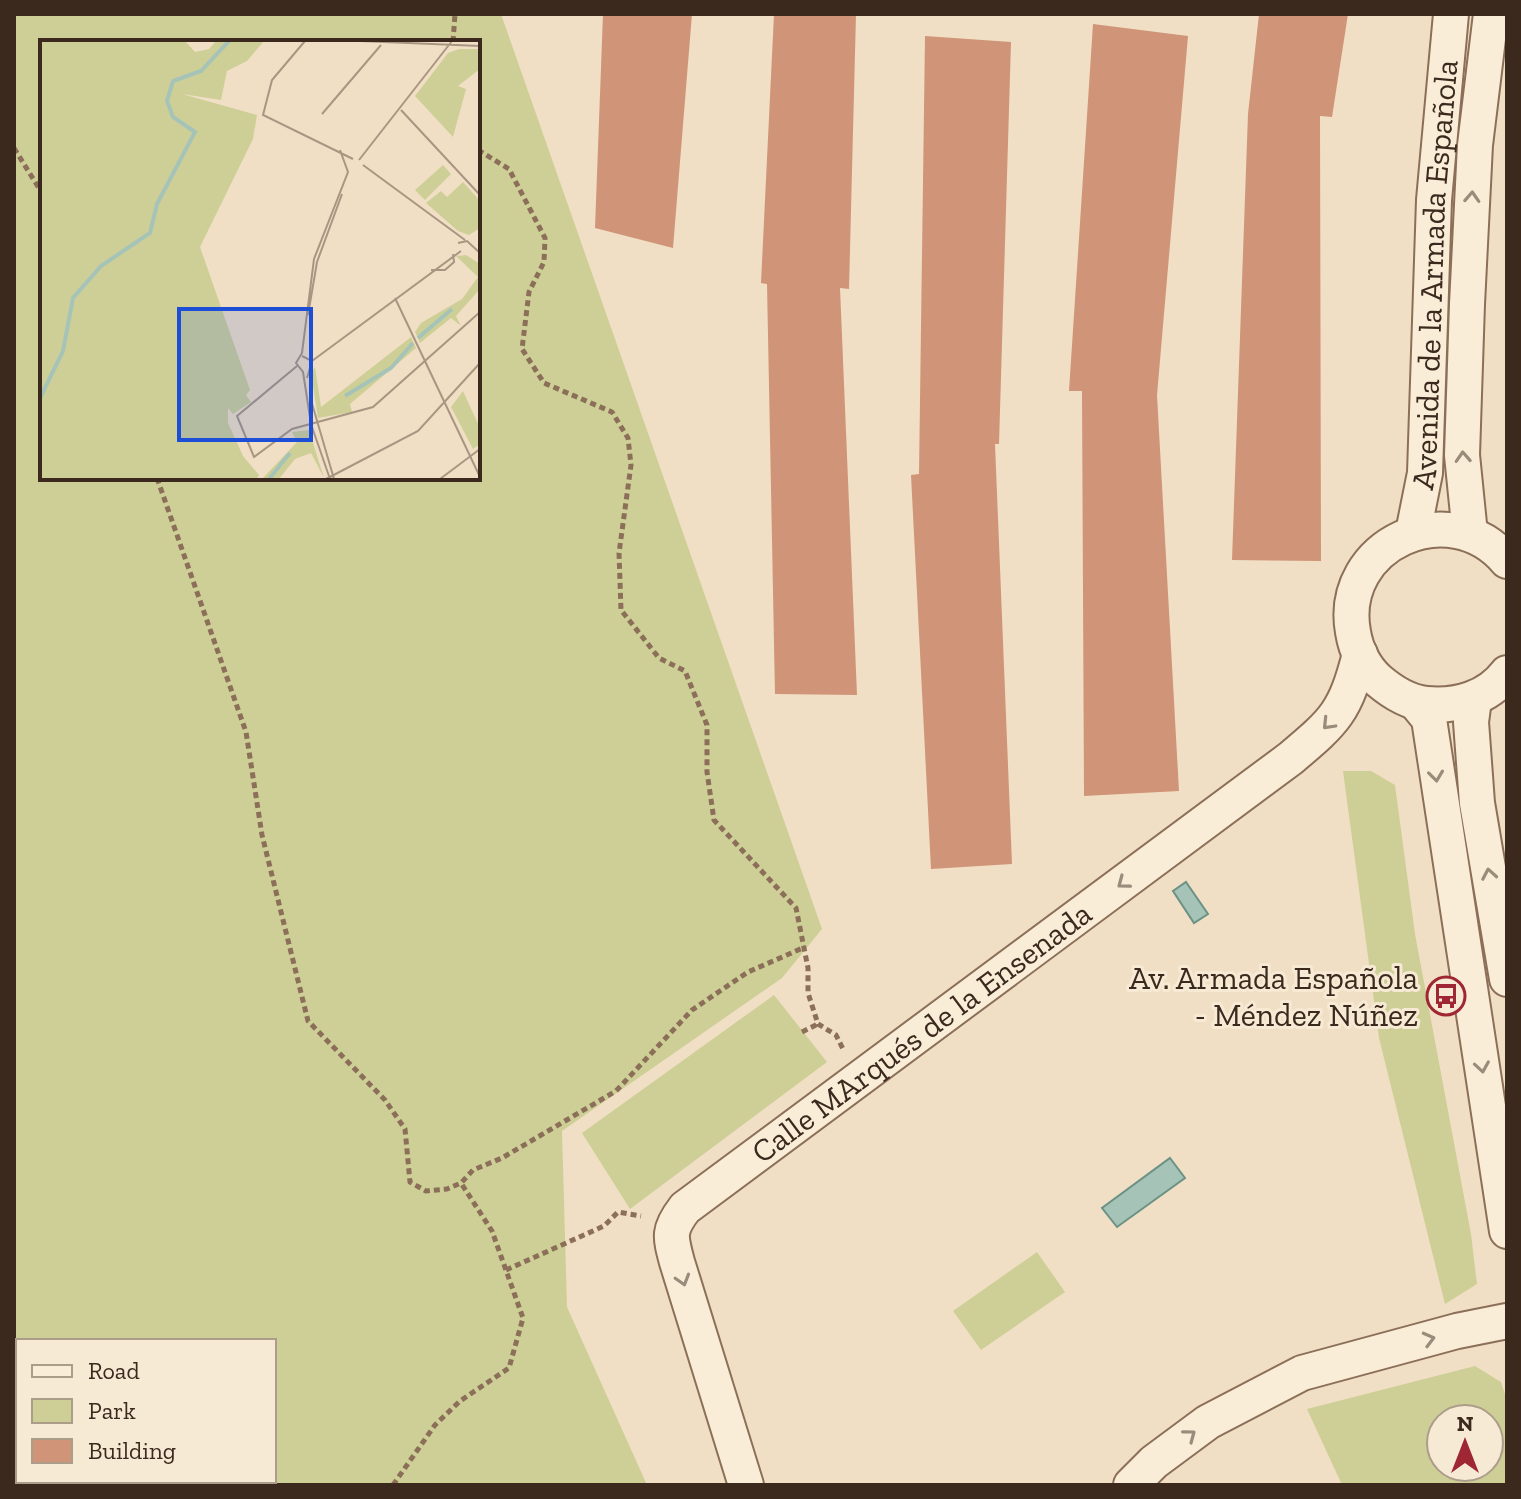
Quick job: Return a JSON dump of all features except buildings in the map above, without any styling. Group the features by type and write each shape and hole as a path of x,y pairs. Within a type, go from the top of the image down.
{"street":[{"name":"Avenida de la Armada Española","path":"1413,533 1425,473 1434,200 1451,14"},
{"name":"Avenida de la Armada Española","path":"1491,14 1475,145 1462,455 1495,547"},
{"path":"1495,547 1441,529 1413,533 1387,546 1367,566 1355,591 1351,619 1356,647 1370,672 1391,691 1416,703 1445,705 1474,699 1500,682 1507,673"},
{"name":"Calle MArqués de la Ensenada","path":"672,1225 685,1208 1306,745 1335,719 1350,693 1360,654"},
{"path":"1474,699 1471,722 1477,803 1507,979"},
{"path":"1416,703 1429,719 1507,1231"},
{"path":"672,1225 671,1241 746,1485"},
{"path":"1131,1485 1154,1462 1208,1422 1302,1373 1457,1331 1507,1321"}],"path":[{"path":"453,40 455,14"},
{"path":"14,148 40,190"},
{"path":"480,151 509,169 545,238 544,262 529,292 522,349 544,383 612,412 628,438 631,465 619,553 621,610 659,658 685,671 707,725 707,772 714,820 796,908 805,947 808,993 818,1024 836,1035 857,1081"},
{"path":"158,480 246,732 262,835 308,1021 385,1100 405,1129 410,1182 426,1191 447,1189 461,1183 473,1170 502,1158 616,1091 692,1010 748,972 805,947"},
{"path":"802,1032 818,1024"},
{"path":"393,1485 435,1425 460,1401 509,1368 523,1318 492,1231 461,1183"},
{"path":"506,1270 604,1226 618,1212 633,1213 672,1225"}],"green space":[{"path":"14,14 501,14 822,929 782,978 562,1131 567,1307 647,1485 14,1485"},
{"path":"1343,771 1371,771 1395,785 1415,934 1471,1234 1477,1284 1445,1304 1379,1038"},
{"path":"774,995 827,1062 630,1209 582,1133"},
{"path":"1037,1252 1065,1292 981,1350 953,1311"},
{"path":"1475,1366 1501,1382 1507,1400 1507,1485 1342,1485 1307,1409"}],"shaded area":[{"path":"1186,882 1208,914 1194,923 1173,891"},
{"path":"1170,1158 1185,1178 1117,1227 1102,1208"}],"place":[{"name":"Av. Armada Española - Méndez Núñez","path":"1446,996"}]}
